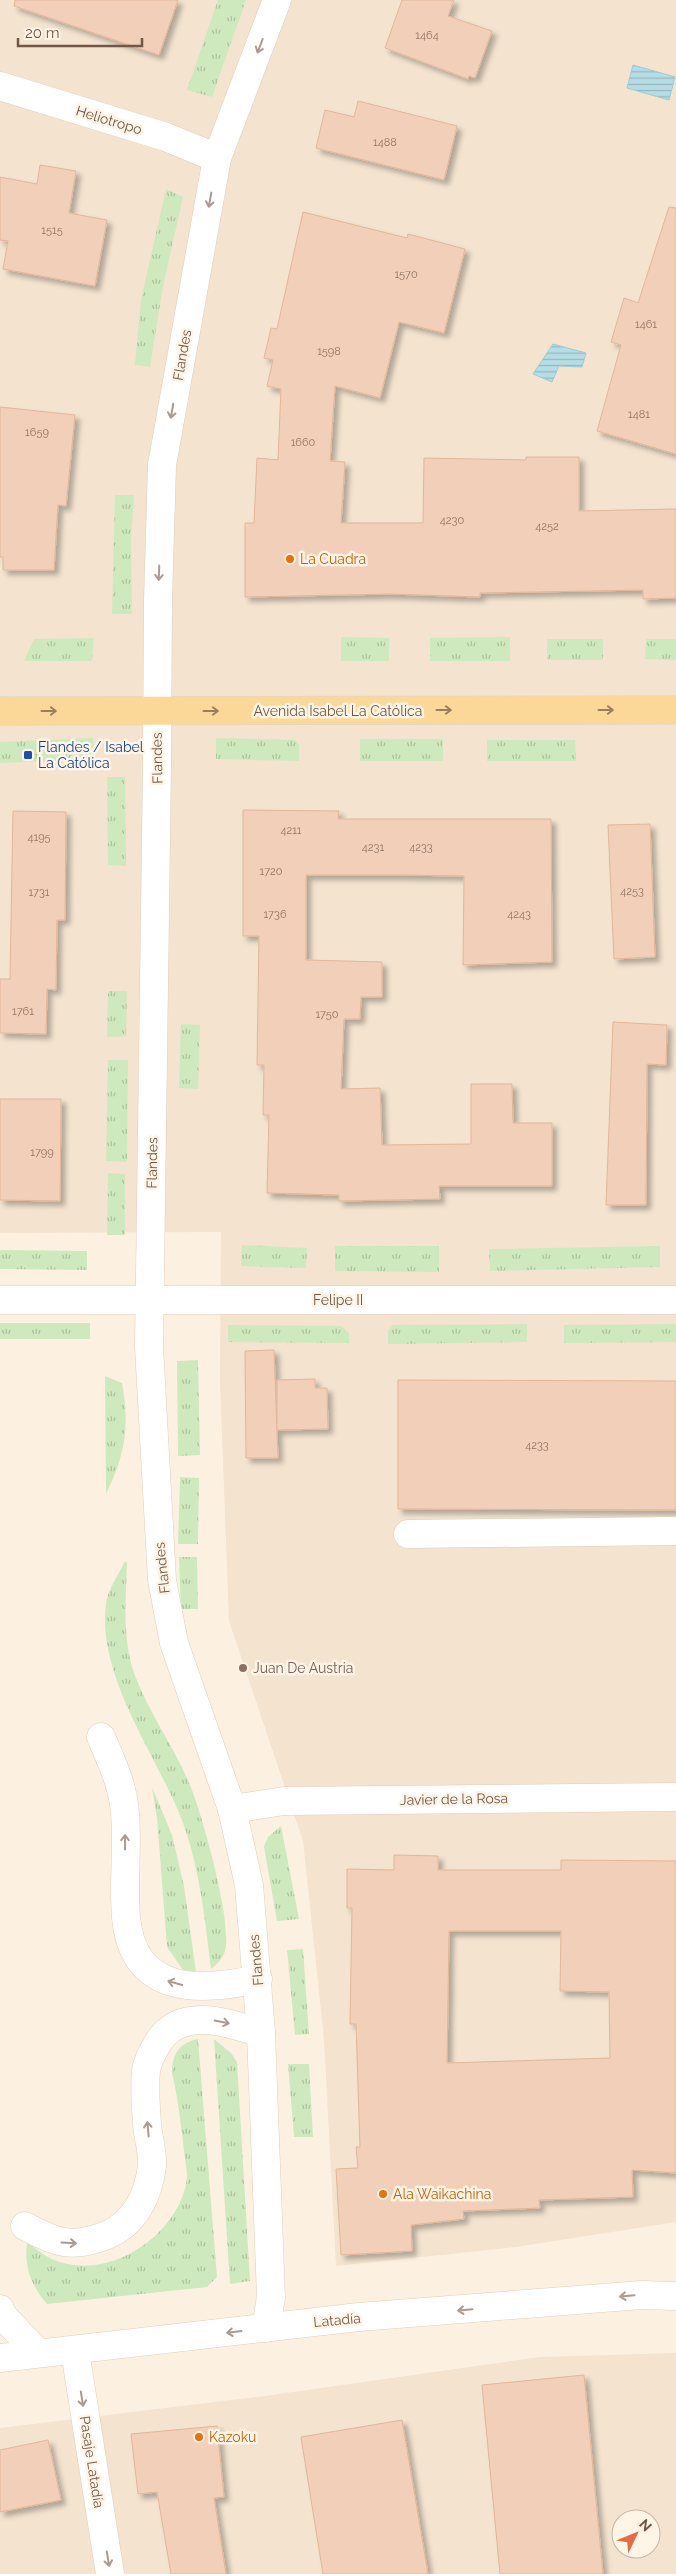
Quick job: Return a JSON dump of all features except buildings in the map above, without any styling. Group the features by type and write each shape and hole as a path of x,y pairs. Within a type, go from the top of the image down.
{"main road":[{"name":"Avenida Isabel La Católica","path":"0,711 676,710"}],"street":[{"name":"Flandes","path":"266,2328 271,2297 261,2033 249,1885 232,1809 174,1643 162,1580 151,1415 150,1300 156,711 162,465 217,158 277,0"},
{"name":"Heliotropo","path":"0,86 166,137 217,158"},
{"name":"Felipe II","path":"0,1300 676,1300"},
{"path":"408,1534 676,1531"},
{"path":"101,1737 116,1771 125,1812 126,1916 129,1936 135,1951 152,1970 167,1981 181,1985 200,1988 258,1979"},
{"name":"Javier de la Rosa","path":"232,1809 284,1801 676,1796"},
{"path":"25,2226 63,2244 81,2244 114,2232 139,2210 149,2183 152,2164 147,2128 146,2068 160,2039 178,2025 201,2019 223,2021 261,2033"},
{"name":"Latadía","path":"0,2358 75,2351 359,2317 641,2295 676,2296"},
{"path":"0,2309 8,2321 38,2353"},
{"name":"Pasaje Latadía","path":"75,2351 110,2574"}],"shaded area":[{"path":"0,0 676,0 676,2222 516,2247 336,2266 324,2039 303,1841 229,1621 220,1381 221,1232 0,1233"},
{"path":"676,2353 676,2574 0,2574 0,2428 265,2396 540,2357"}],"green space":[{"path":"218,0 246,0 212,97 187,90"},
{"path":"166,189 183,197 163,286 150,367 135,365 141,300"},
{"path":"115,495 134,495 131,538 132,614 112,614"},
{"path":"341,637 389,638 389,661 341,661"},
{"path":"510,637 510,661 430,661 430,638"},
{"path":"94,638 92,661 24,661 34,639"},
{"path":"547,639 603,639 603,660 547,660"},
{"path":"646,639 676,639 676,660 645,659"},
{"path":"93,738 94,759 0,763 0,742"},
{"path":"216,738 295,740 299,745 299,761 216,759"},
{"path":"360,739 443,739 443,761 360,761"},
{"path":"487,740 575,740 576,761 487,761"},
{"path":"107,777 125,777 126,866 108,865"},
{"path":"108,991 127,991 126,1036 107,1037"},
{"path":"181,1024 200,1025 198,1089 179,1088"},
{"path":"108,1060 128,1060 127,1162 106,1161"},
{"path":"108,1173 125,1174 125,1235 107,1235"},
{"path":"242,1245 307,1248 306,1268 241,1266"},
{"path":"335,1246 439,1246 439,1272 335,1271"},
{"path":"660,1246 660,1267 490,1271 489,1249"},
{"path":"0,1250 87,1251 87,1270 0,1269"},
{"path":"0,1323 90,1323 90,1339 0,1339"},
{"path":"527,1324 527,1342 388,1344 388,1331 393,1325"},
{"path":"676,1324 676,1342 564,1343 564,1325"},
{"path":"228,1325 341,1326 349,1333 349,1343 228,1342"},
{"path":"198,1360 200,1455 178,1456 177,1361"},
{"path":"105,1376 122,1383 126,1413 122,1453 106,1494"},
{"path":"180,1477 199,1478 198,1544 178,1544"},
{"path":"179,1557 197,1557 198,1609 181,1609"},
{"path":"125,1561 127,1563 126,1632 134,1673 146,1701 190,1785 202,1819 221,1894 225,1917 225,1951 218,1963 211,1969 201,1895 189,1841 172,1797 131,1716 110,1659 105,1631 106,1603 111,1587"},
{"path":"152,1787 172,1835 184,1886 196,1972 183,1970 167,1947 157,1818"},
{"path":"281,1826 299,1919 277,1921 264,1847 268,1837"},
{"path":"303,1949 309,2034 295,2035 287,1950"},
{"path":"198,2039 217,2277 207,2287 47,2304 30,2276 26,2251 27,2242 52,2259 73,2265 95,2265 117,2259 138,2249 156,2235 171,2218 181,2199 187,2178 172,2066 178,2050 186,2043"},
{"path":"214,2039 231,2053 237,2062 250,2281 230,2284"},
{"path":"288,2064 309,2064 313,2137 294,2137"}],"water":[{"path":"633,65 675,77 669,100 627,88"},
{"path":"553,344 586,353 582,367 559,366 552,382 533,374"}],"place":[{"name":"La Cuadra","path":"290,559"},
{"name":"Flandes / Isabel La Católica","path":"28,755"},
{"name":"Juan De Austria","path":"243,1668"},
{"name":"Ala Waikachina","path":"383,2194"},
{"name":"Kazoku","path":"199,2437"}]}
